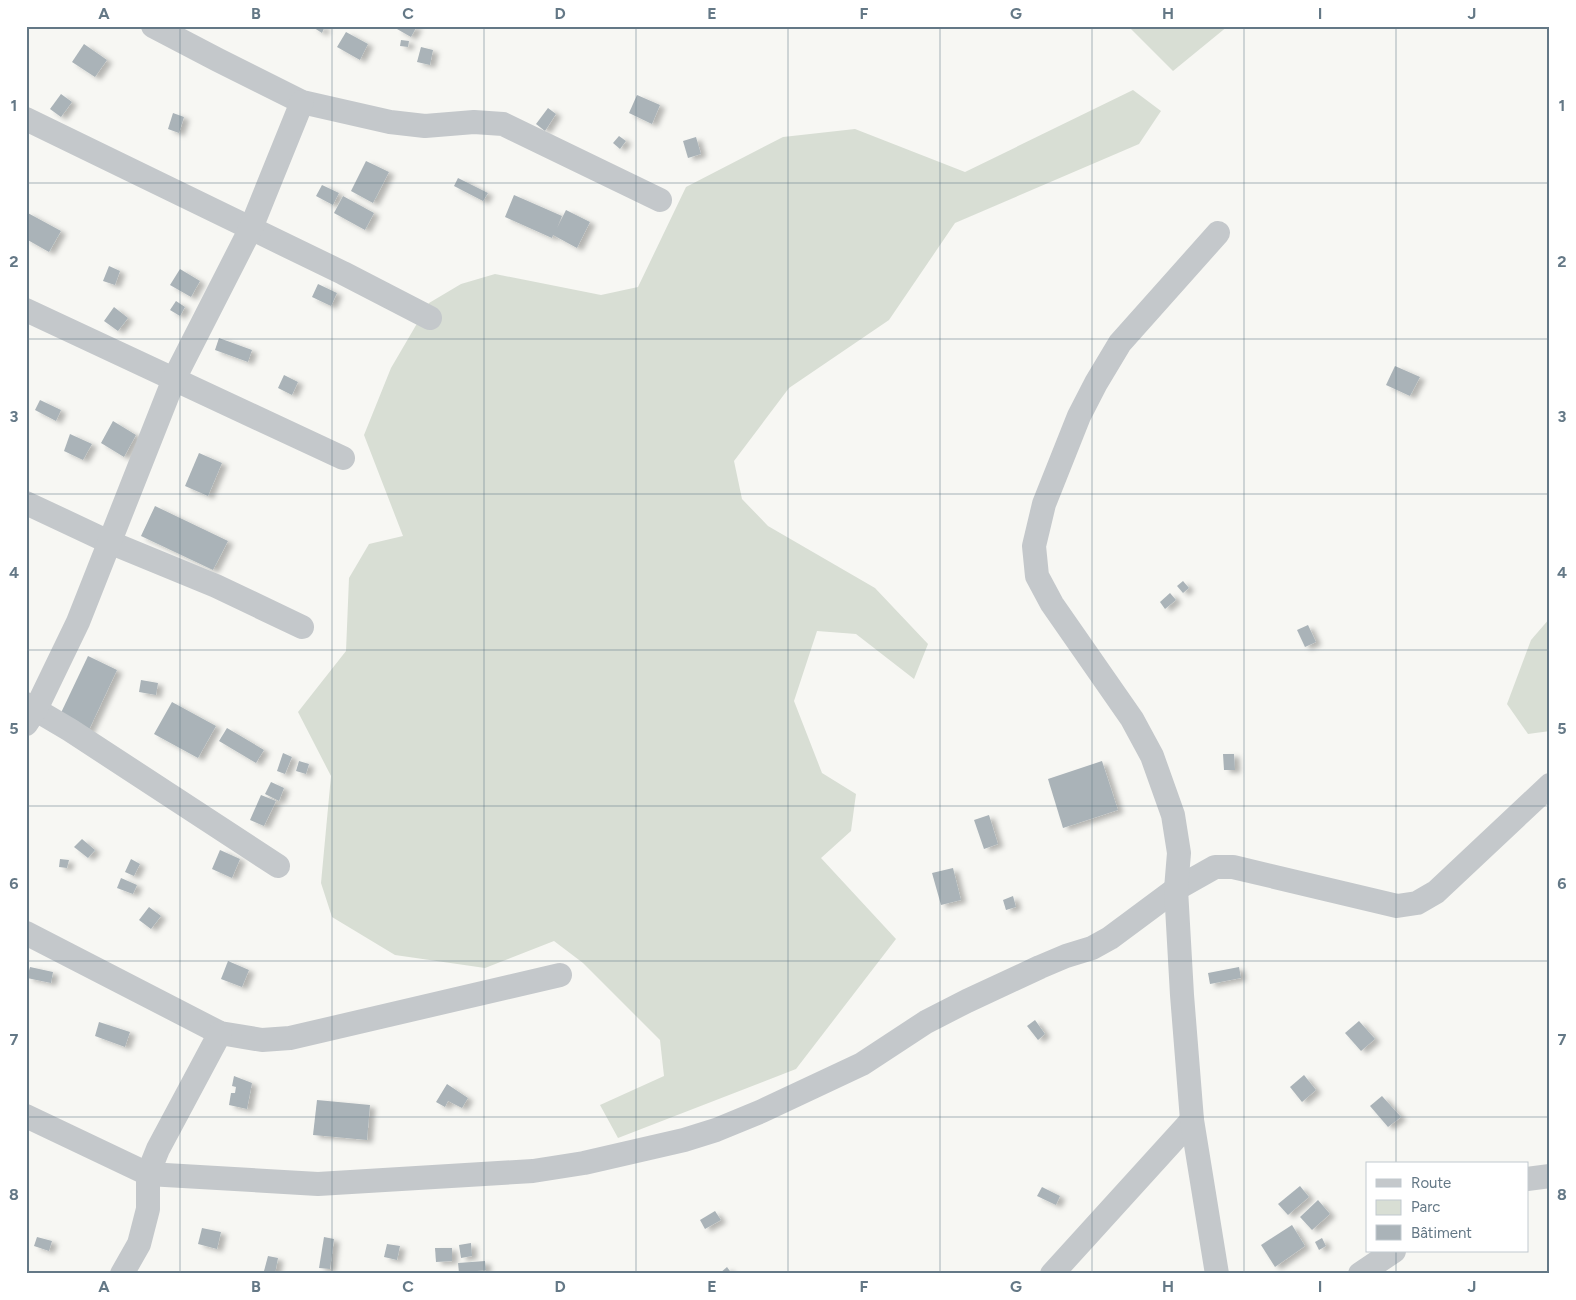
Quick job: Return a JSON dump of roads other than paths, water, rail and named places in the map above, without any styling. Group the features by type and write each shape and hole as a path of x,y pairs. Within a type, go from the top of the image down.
{"street":[{"path":"153,26 302,102 390,122 425,126 474,122 503,124 660,200"},
{"path":"278,866 30,712 78,622 174,379 251,228 302,102"},
{"path":"26,119 251,228 430,318"},
{"path":"1217,1274 1192,1120 1176,889 1179,853 1173,815 1152,756 1132,719 1052,604 1037,576 1034,546 1044,504 1079,416 1096,383 1120,343 1218,233"},
{"path":"26,310 343,458"},
{"path":"26,502 109,542 216,586 302,627"},
{"path":"26,1116 148,1174 318,1184 533,1171 584,1163 684,1140 731,1124 806,1091 862,1064 926,1022 967,1001 1066,956 1092,948 1110,938 1176,889 1216,867 1233,866 1397,906 1417,903 1436,892 1550,785"},
{"path":"26,933 220,1033 262,1040 290,1038 560,975"},
{"path":"122,1274 139,1244 148,1209 148,1174 158,1149 220,1033"},
{"path":"1052,1274 1192,1120"},
{"path":"1528,1179 1550,1176"},
{"path":"1360,1274 1393,1252"}]}
